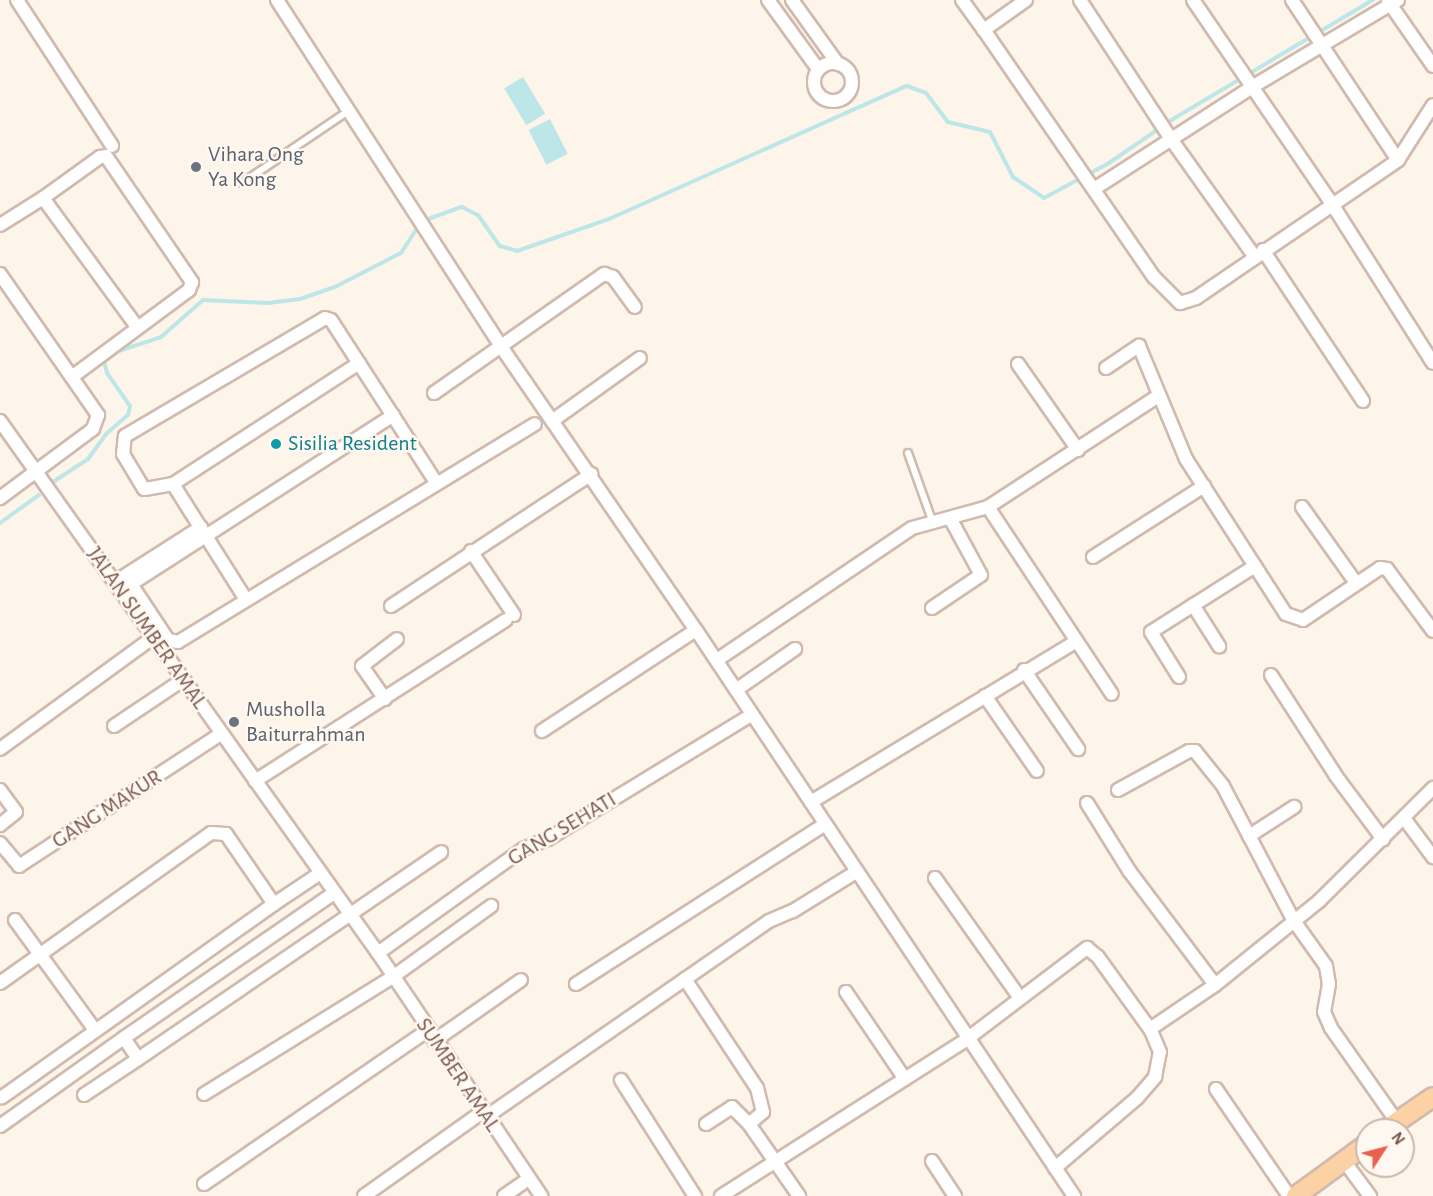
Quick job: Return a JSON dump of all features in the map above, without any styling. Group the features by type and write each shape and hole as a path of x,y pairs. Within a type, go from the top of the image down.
{"main road":[{"path":"1403,1118 1433,1097"},
{"path":"1296,1196 1355,1153"}],"street":[{"path":"17,0 112,146"},
{"path":"278,0 347,112 408,201 502,348 717,660 967,1040 1074,1196"},
{"path":"768,0 818,69"},
{"path":"792,0 838,64 850,74 852,82 850,90 838,101 830,101 817,92 814,76 818,69 838,64"},
{"path":"962,0 1074,156 1166,292 1180,303 1196,298 1258,253 1398,160 1433,105"},
{"path":"984,30 1026,0"},
{"path":"1080,0 1169,136 1258,253 1363,401"},
{"path":"1193,0 1332,204 1433,363"},
{"path":"1292,0 1398,160"},
{"path":"1093,187 1250,84 1392,2 1433,66"},
{"path":"0,225 43,198 100,157 109,158 192,282 189,290 73,376"},
{"path":"43,198 137,327"},
{"path":"0,274 96,409 96,424 37,474 0,498"},
{"path":"434,393 502,348 604,274 613,277 635,307"},
{"path":"359,363 173,484 144,489 123,454 125,436 321,319 331,320 393,415 435,481"},
{"path":"1106,368 1138,345 1186,459 1286,614 1294,620 1303,620 1380,568 1387,569 1433,631"},
{"path":"552,421 639,358"},
{"path":"1018,364 1078,450"},
{"path":"717,660 912,528 932,520 951,518 988,507 1158,396"},
{"path":"393,415 204,530 122,585 172,642 184,639 245,598 435,481 535,424"},
{"name":"JALAN SUMBER AMAL","path":"0,421 37,474 122,585 221,734 378,953"},
{"path":"391,606 471,551 591,474"},
{"path":"173,484 245,598"},
{"path":"1093,557 1203,486"},
{"path":"988,507 1112,694"},
{"path":"1302,507 1356,583"},
{"path":"932,608 981,575 951,518"},
{"path":"255,781 510,618 471,551"},
{"path":"1179,677 1150,633 1255,566"},
{"path":"1193,605 1219,646"},
{"path":"542,731 696,630"},
{"path":"0,749 155,636"},
{"path":"385,699 362,666 397,639"},
{"path":"811,802 1024,670 1076,642"},
{"path":"736,690 795,649"},
{"path":"1024,670 1078,749"},
{"path":"1270,675 1336,776 1383,838"},
{"path":"114,726 184,679"},
{"path":"985,696 1037,771"},
{"name":"GANG SEHATI","path":"378,953 523,849 548,839 752,715"},
{"name":"GANG MAKUR","path":"0,843 19,866 221,734"},
{"path":"1118,790 1189,750 1195,751 1223,786 1294,921 1326,966 1329,984 1324,1012 1331,1028 1386,1118"},
{"path":"1150,1029 1215,985 1294,921 1433,788"},
{"path":"0,790 16,812 0,825"},
{"path":"1087,803 1130,872 1215,985"},
{"path":"1249,836 1294,807"},
{"path":"1404,818 1433,857"},
{"path":"576,984 641,939 825,824"},
{"path":"0,983 218,831 226,834 274,904"},
{"path":"84,1095 441,852"},
{"path":"364,1196 769,921 794,911 856,872"},
{"path":"2,1097 274,904 320,874"},
{"path":"935,878 1020,999"},
{"path":"0,1126 334,893"},
{"path":"204,1094 394,976 491,906"},
{"path":"15,920 95,1030"},
{"path":"721,1196 775,1164 967,1040 1087,948 1098,957 1150,1029 1160,1052 1155,1077 1137,1098 1055,1168"},
{"name":"SUMBER AMAL","path":"378,953 431,1036 541,1196"},
{"path":"686,979 757,1088 763,1112 749,1124"},
{"path":"204,1184 521,980"},
{"path":"846,992 905,1080"},
{"path":"124,1038 138,1059"},
{"path":"621,1080 695,1196"},
{"path":"1216,1089 1289,1196"},
{"path":"706,1124 732,1107 749,1124 775,1164 800,1196"},
{"path":"932,1161 955,1196"},
{"path":"1344,1161 1370,1196"},
{"path":"504,1196 528,1179"}],"lane":[{"path":"242,183 347,112"},
{"path":"908,453 932,520"}],"water":[{"path":"523,77 545,114 526,125 504,88"},
{"path":"550,119 568,154 546,165 529,130"}],"waterway":[{"path":"53,482 88,459 106,434 128,415 130,406 107,373 104,361 119,351 161,337 203,300 268,303 300,299 335,287 401,253 418,227 431,218 462,207 478,215 500,246 517,251 609,219 907,86 926,93 948,122 990,132 1013,177 1044,198 1109,163 1173,119 1373,0"},
{"path":"0,523 39,495"}],"place":[{"name":"Vihara Ong Ya Kong","path":"196,167"},
{"name":"Sisilia Resident","path":"276,444"},
{"name":"Musholla Baiturrahman","path":"234,722"}]}
